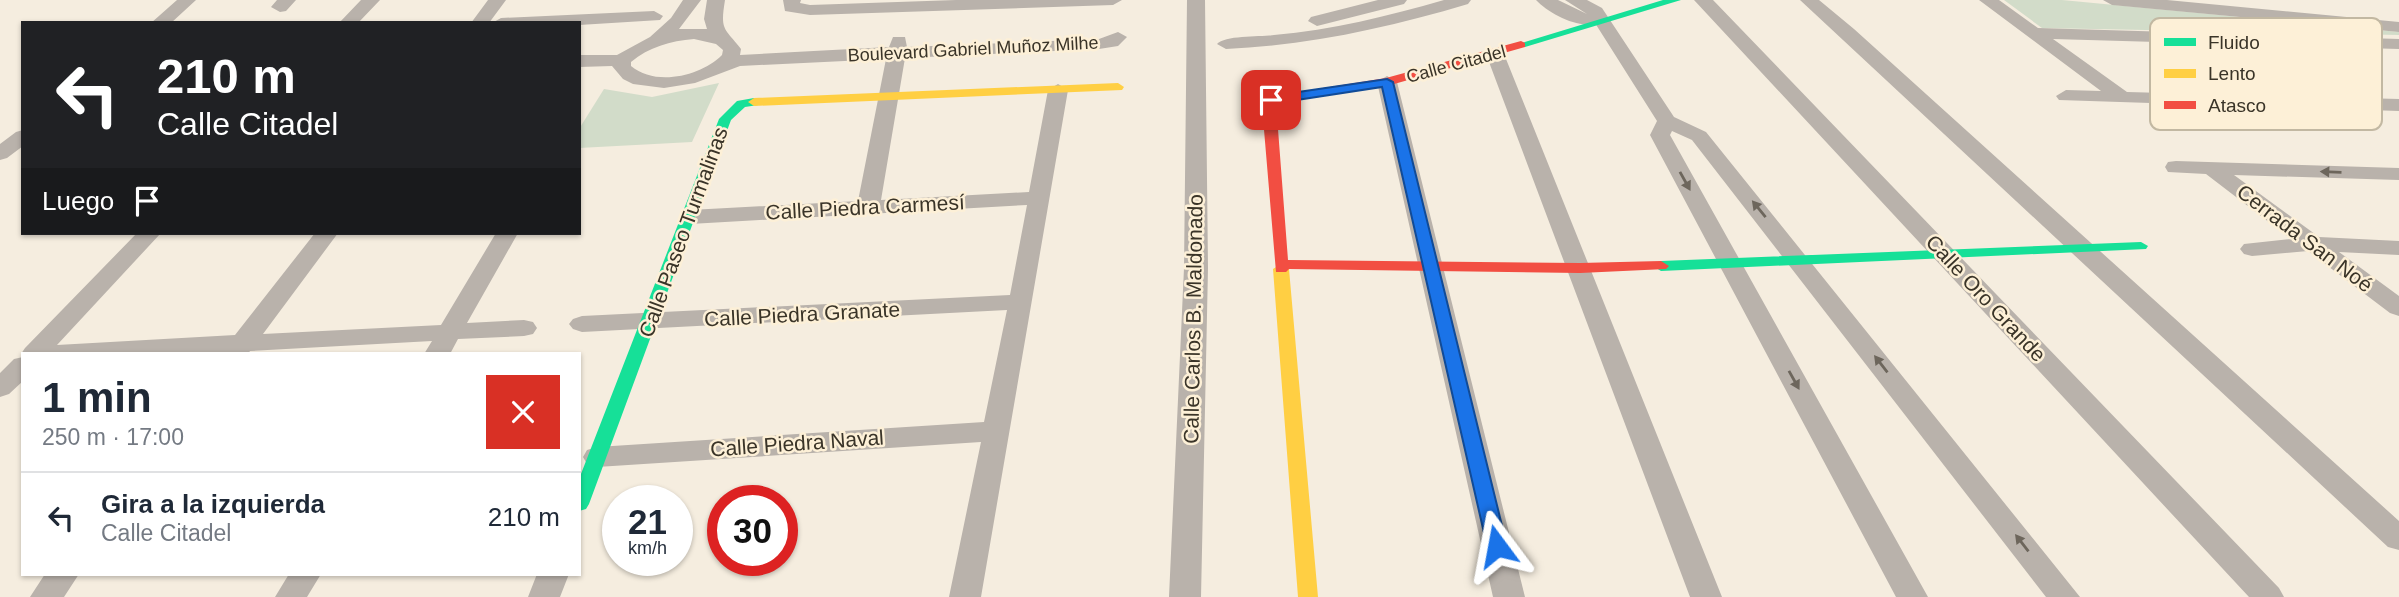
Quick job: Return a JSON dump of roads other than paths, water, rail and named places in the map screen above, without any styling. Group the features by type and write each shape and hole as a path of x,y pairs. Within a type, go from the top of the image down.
{"street":[{"path":"162,21 187,0"},
{"path":"350,21 371,0"},
{"path":"481,21 497,0"},
{"path":"600,18 612,0"},
{"path":"657,39 677,22 692,0"},
{"path":"716,0 713,19 724,50"},
{"path":"792,0 791,7 802,10 1113,0"},
{"name":"Calle Carlos B. Maldonado","path":"1185,597 1196,268 1196,0"},
{"path":"1398,0 1313,22 1226,38 1269,42 1356,30 1462,0"},
{"path":"1545,0 1574,16 1602,23"},
{"path":"1574,0 1596,12 1667,121 1699,136 1802,262 2064,597"},
{"name":"Calle Citadel","path":"1281,264 1268,106 1271,100 1387,82 1495,54 1675,0"},
{"name":"Calle Oro Grande","path":"1703,0 2267,597"},
{"path":"1809,0 1859,42 2399,539"},
{"path":"1988,0 2120,96"},
{"path":"2112,0 2188,4 2316,18"},
{"path":"541,21 654,16"},
{"name":"Boulevard Gabriel Muñoz Milhe","path":"622,60 621,68 627,75 655,82 694,78 724,50 768,58 899,47 1100,33 1115,34 1118,37 1112,42 1099,44 899,47"},
{"path":"2032,33 2150,37"},
{"path":"581,61 622,60 641,45 657,39 690,34 724,50"},
{"path":"868,208 899,47"},
{"path":"1495,54 1706,597"},
{"path":"1387,82 1509,597"},
{"name":"Calle Paseo Turmalinas","path":"581,499 691,217 725,119 735,108 759,102 1118,87"},
{"path":"965,597 1058,90"},
{"path":"2066,96 2150,97"},
{"path":"1667,121 1660,135 1912,597"},
{"path":"0,154 21,138"},
{"name":"Cerrada San Noé","path":"2176,167 2399,174"},
{"name":"Cerrada San Noé","path":"2211,168 2399,308"},
{"name":"Calle Piedra Carmesí","path":"691,217 1039,198"},
{"path":"38,352 148,235"},
{"path":"239,348 325,235"},
{"path":"443,343 506,235"},
{"path":"2252,249 2314,244 2399,248"},
{"path":"1308,597 1281,264 1580,268 1731,265 2141,246"},
{"name":"Calle Piedra Granate","path":"582,324 1021,302"},
{"path":"104,352 443,343 524,328"},
{"path":"0,388 21,367"},
{"name":"Calle Piedra Naval","path":"597,457 996,431"},
{"path":"46,597 62,576"},
{"path":"291,597 304,576"},
{"path":"544,597 552,576"}]}
